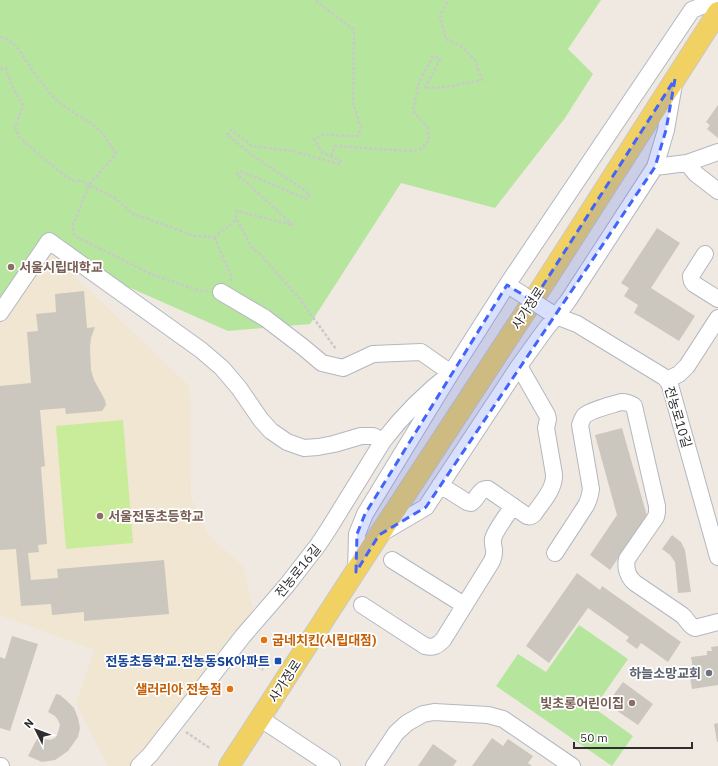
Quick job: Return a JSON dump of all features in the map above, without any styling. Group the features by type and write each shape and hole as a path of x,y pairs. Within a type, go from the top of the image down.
{"main road":[{"name":"사가정로","path":"230,766 547,279 718,12"}],"street":[{"path":"356,572 357,534 365,514 451,373 511,287 692,10 716,0"},
{"name":"사가정로","path":"379,535 426,507 552,313 568,301 654,167 666,130 675,80"},
{"path":"654,167 687,163 718,152"},
{"path":"687,163 696,174 718,191"},
{"path":"0,313 49,241 201,350 222,368 239,388 270,431 287,442 304,448 334,444 361,436 373,436 383,441"},
{"path":"705,254 691,276 692,281 694,284 718,299"},
{"name":"전농로10길","path":"511,287 552,313 577,324 655,371 667,380 670,385 718,558"},
{"path":"222,292 265,318 322,363 343,368 373,354 421,352 451,373"},
{"path":"667,380 679,374 687,366 718,318"},
{"path":"440,485 471,503 476,499 482,490 485,488 488,489 530,517 551,489 554,480 546,428 548,419 547,415 519,366"},
{"name":"전농로16길","path":"139,766 318,545 383,441 400,419 419,399 451,373"},
{"path":"555,553 585,507 590,496 580,426 581,420 590,412 621,402 631,404 634,406 657,506 657,512 656,517 627,559 626,564 628,575 635,583 682,615 692,627 695,628 718,622"},
{"path":"362,606 425,646 435,647 443,640 494,556 495,550 493,539 495,533 513,506"},
{"path":"392,560 464,606"},
{"path":"374,766 396,733 407,723 423,714 434,712 488,715 503,719 572,766"},
{"path":"261,719 332,766"}],"path":[{"path":"0,69 6,68 11,84 23,106 15,127 19,137 65,176 74,181 82,181 115,198 133,214 194,236 214,237 234,222 237,212 293,225 237,174 240,171 307,199 310,194 252,155 227,135 231,130 252,146 293,151 339,164 341,161 322,152 314,139 322,135 358,136 361,127 353,103 354,30 315,0"},
{"path":"331,156 335,146 411,151 421,149 429,140 427,127 413,111 419,82 433,56 440,59 425,88 445,87 482,80 475,60 460,45 446,39 440,16 448,0"},
{"path":"0,37 12,42 18,47 29,66 48,92 63,106 96,127 106,138 116,154 89,185 73,225 73,233 77,237 151,274 200,291 222,292 232,278 214,237"},
{"path":"235,216 251,247 260,254 300,298 337,350"},
{"path":"232,650 263,670"},
{"path":"181,728 210,748"}],"highlighted area":[{"path":"675,79 666,130 655,167 426,507 379,535 356,572 357,534 365,514 507,285 533,301"}],"shaded area":[{"name":"서울전동초등학교","path":"49,252 190,387 191,498 208,535 243,567 253,610 134,763 129,766 108,766 76,703 95,650 0,615 0,313"}],"green space":[{"path":"0,0 601,0 568,49 593,74 565,118 495,208 401,183 310,324 228,331 49,252 0,313"},
{"path":"123,420 133,543 66,549 56,426"},
{"path":"579,625 628,659 594,708 633,736 612,766 496,686 518,654 546,672"}],"building":[{"path":"718,105 718,138 707,129 710,125 706,122"},
{"path":"657,228 680,243 651,288 695,316 679,341 634,313 638,305 624,296 629,288 621,283"},
{"path":"84,291 87,328 95,327 91,338 90,348 91,370 106,405 102,411 66,414 65,408 40,410 45,466 41,467 47,544 38,545 39,552 28,553 31,580 58,578 57,569 164,560 169,614 84,621 84,612 52,615 51,604 21,606 16,549 0,550 0,386 31,383 27,332 38,331 36,314 56,312 55,294"},
{"path":"622,428 647,516 610,570 590,555 617,515 595,435"},
{"path":"672,535 681,542 685,550 691,592 678,593 675,562 670,555 662,549"},
{"path":"577,573 600,590 602,586 681,642 668,662 641,643 637,649 626,641 629,637 588,608 549,663 526,646"},
{"path":"12,636 38,644 10,731 0,728 0,657 5,659"},
{"path":"718,646 718,685 692,689 689,671 693,670 691,657 707,655 707,651 712,651 711,647"},
{"path":"623,682 653,704 638,725 607,704"},
{"path":"56,694 60,695 74,708 80,728 78,737 68,751 55,760 42,762 28,756 38,737 50,740 55,738 57,735 60,725 55,716 48,712"},
{"path":"718,723 718,742 717,742 714,724"},
{"path":"492,738 503,746 508,739 533,756 528,763 532,766 472,766"},
{"path":"433,744 457,761 453,766 418,766"}],"place":[{"name":"서울시립대학교","path":"11,267"},
{"name":"서울전동초등학교","path":"100,516"},
{"name":"굽네치킨(시립대점)","path":"264,640"},
{"name":"전동초등학교.전농동SK아파트","path":"278,661"},
{"name":"하늘소망교회","path":"709,673"},
{"name":"샐러리아 전농점","path":"230,689"},
{"name":"빛초롱어린이집","path":"632,703"}]}
